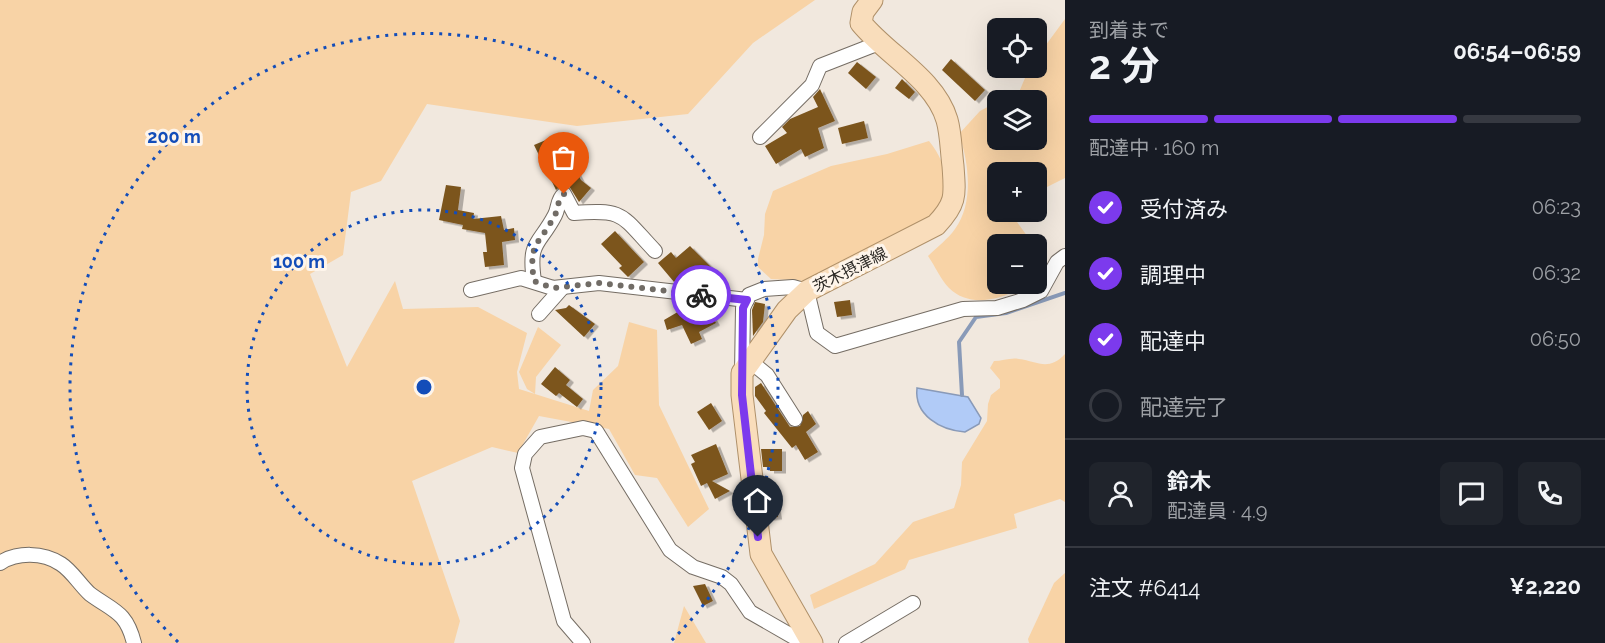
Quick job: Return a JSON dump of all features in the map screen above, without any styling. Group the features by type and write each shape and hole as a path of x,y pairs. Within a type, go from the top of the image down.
{"main road":[{"name":"茨木摂津線","path":"746,367 787,310 807,291 928,230 951,210 955,194 950,132 942,108 928,88 879,43 861,23 863,12 872,0"},
{"path":"746,367 742,395 761,554 812,643"}],"street":[{"path":"760,137 812,85 820,66 879,43"},
{"path":"534,281 532,264 534,248 555,216 558,199 564,194 574,213 603,211 621,215 655,250"},
{"path":"795,419 766,375 746,367 743,308 750,295 764,289 793,287 807,291 817,333 835,346 963,309 997,308 1023,300 1041,291 1057,262 1065,256"},
{"path":"471,290 521,278 553,288 599,283 747,300"},
{"path":"539,314 562,288"},
{"path":"583,643 564,621 522,468 525,454 540,436 584,428 596,431 603,439 615,465 670,550 693,567 723,577 731,584 750,612 804,643"},
{"path":"0,563 10,556 24,554 60,563 90,593 114,607 125,619 134,643"},
{"path":"846,643 913,603"}],"shaded area":[{"path":"0,0 815,0 753,43 688,114 577,126 427,104 381,181 351,192 343,255 310,274 347,367 395,281 403,309 478,307 527,333 517,372 519,389 589,411 593,390 618,366 629,322 657,330 659,405 709,509 688,527 657,478 635,475 609,429 539,416 518,453 492,447 412,481 460,621 454,643 0,643"},
{"path":"1065,19 1065,178 1047,187 1047,162 987,162 987,222 1017,222 1026,234 987,234 987,294 1009,294 989,300 968,299 949,288 928,256 955,229 965,207 967,170 959,134 980,111 987,107 987,150 1047,150 1047,90 1020,90 1025,78 1047,78 1047,43"},
{"path":"929,141 941,161 945,181 941,200 929,220 808,281 771,279 758,267 765,214 773,191 831,166 887,154"},
{"path":"538,327 561,345 536,377 535,394 527,389 519,372"},
{"path":"1065,354 1065,502 1060,499 1014,514 1017,528 909,560 905,569 814,609 810,595 875,564 913,522 954,508 961,485 962,462 987,421 991,395 1000,388 1000,380 990,368 994,361 1016,359 1048,364"},
{"path":"1065,573 1065,643 1029,643 1028,639 1054,583"},
{"path":"684,606 706,643 674,643"}],"water":[{"path":"917,388 968,397 981,418 979,424 965,432 938,424 924,413 917,398"}],"building":[{"path":"951,59 985,90 975,101 942,70"},
{"path":"857,62 876,77 866,89 848,73"},
{"path":"902,79 915,92 909,99 895,88"},
{"path":"820,89 835,121 818,128 824,148 805,157 801,149 776,164 765,146 787,133 782,127 790,119 818,107 813,97"},
{"path":"864,121 868,138 842,144 838,128"},
{"path":"553,137 566,169 573,165 581,180 591,188 579,202 569,186 562,185 556,190 534,145"},
{"path":"446,185 461,187 458,210 474,213 473,219 501,216 504,230 514,228 515,240 502,242 504,265 485,267 483,252 487,252 485,233 462,229 463,225 439,220"},
{"path":"615,231 644,262 628,277 619,268 622,266 601,244"},
{"path":"690,246 712,268 693,285 681,283 677,279 674,282 658,263 671,252 676,258"},
{"path":"850,300 852,315 837,317 834,302"},
{"path":"755,302 765,304 763,322 753,336 752,310"},
{"path":"693,303 705,304 716,323 699,332 702,339 691,344 682,325 667,330 664,320"},
{"path":"569,305 595,324 584,337 555,310 566,308"},
{"path":"555,367 570,380 566,385 583,399 577,407 559,393 556,396 541,384"},
{"path":"761,383 790,427 800,426 803,415 808,411 816,424 806,432 818,452 805,460 796,445 792,448 764,413 766,411 755,396 755,387"},
{"path":"711,403 722,421 709,430 697,412"},
{"path":"716,444 728,474 712,481 730,491 715,499 707,483 701,486 691,464 695,462 691,455"},
{"path":"761,449 782,449 782,471 770,471 770,467 763,467"},
{"path":"733,493 741,493 743,508 734,508"},
{"path":"776,502 778,517 770,518 768,503"},
{"path":"705,584 713,601 703,606 693,586"}],"waterway":[{"path":"962,395 959,342 976,317 1006,313 1065,293"}],"way so far":[{"path":"564,194 558,199 555,216 543,231 534,248 532,264 534,281 553,288 599,283 701,295"}],"route":[{"path":"701,295 747,300 743,308 742,395 758,537"}]}
